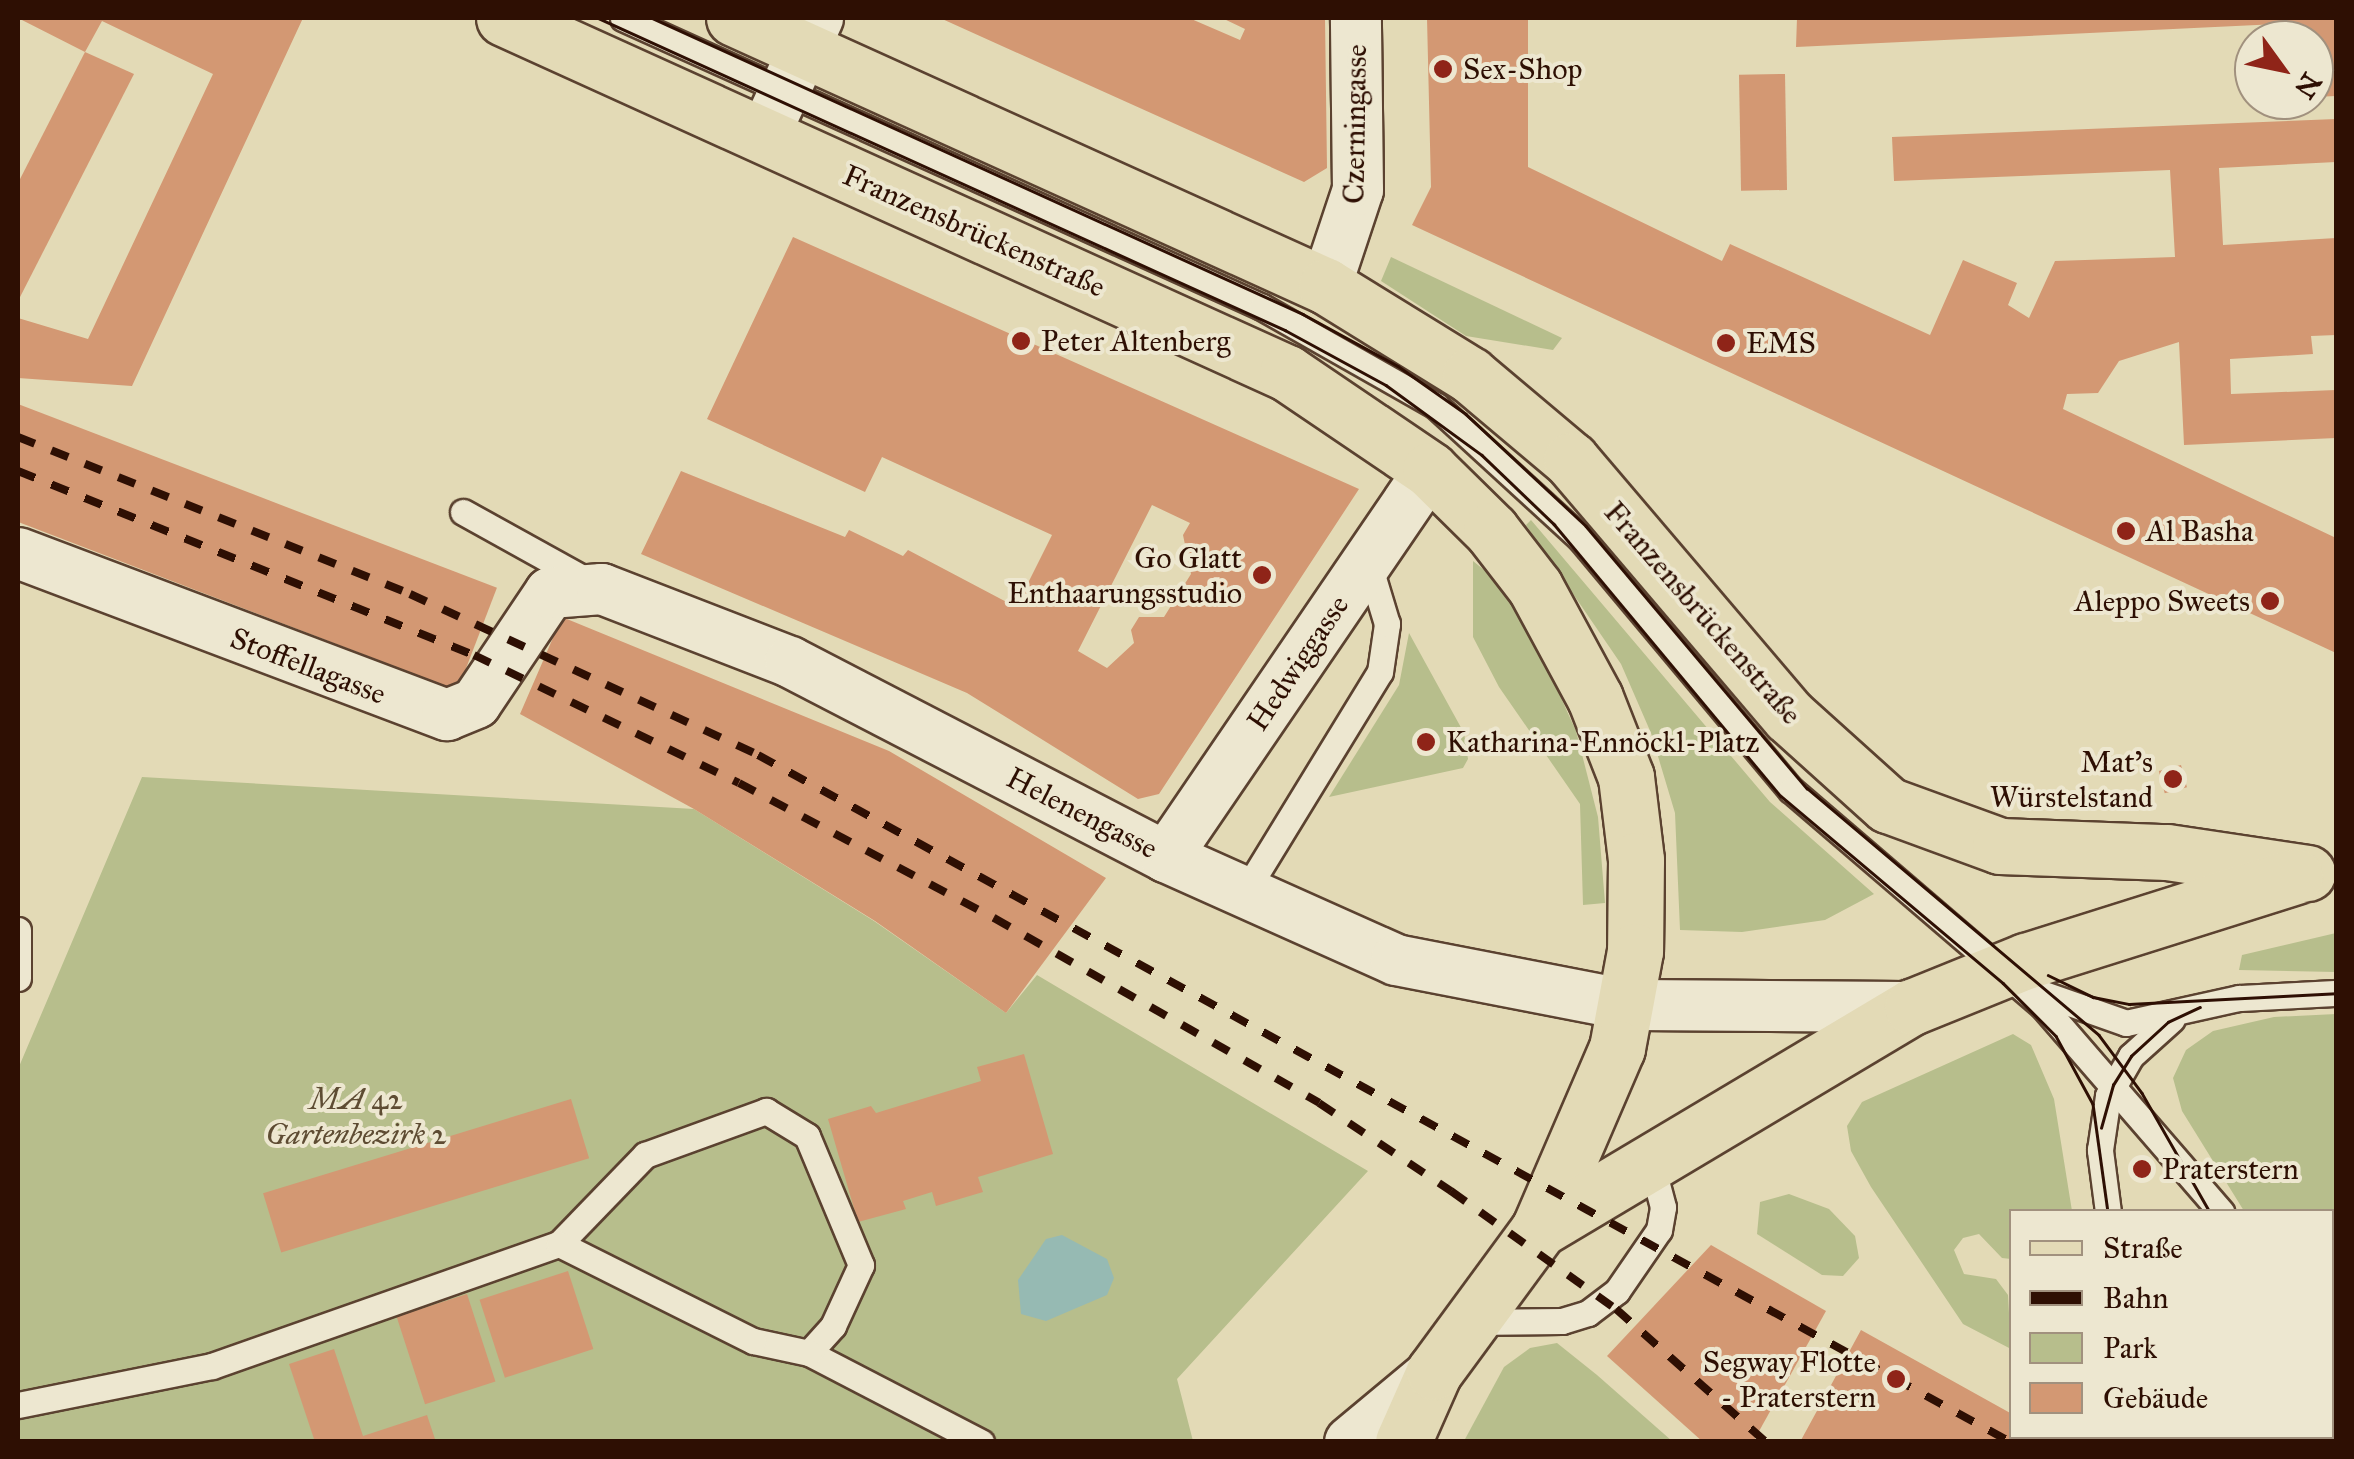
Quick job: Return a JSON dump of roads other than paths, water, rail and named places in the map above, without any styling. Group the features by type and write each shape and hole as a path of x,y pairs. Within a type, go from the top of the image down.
{"main road":[{"name":"Franzensbrückenstraße","path":"504,18 792,74 1326,286 1470,374 1571,460 1789,716 1888,805 2000,846 2167,852 2322,868"},
{"name":"Franzensbrückenstraße","path":"734,18 792,74 1287,373 1430,470 1491,530 1535,587 1596,698 1626,776 1636,860 1628,1005 1617,1048 1540,1229"},
{"path":"1402,1442 1434,1372 1540,1229 1912,1006 2004,970 2322,868"}],"street":[{"name":"Czerningasse","path":"1326,286 1358,190 1356,18"},
{"name":"Hedwiggasse","path":"1166,857 1430,470"},
{"name":"Stoffellagasse","path":"18,553 447,716 476,703 550,593"},
{"name":"Helenengasse","path":"550,593 602,589 790,662 1166,857 1396,960 1628,1005"},
{"path":"1628,1005 1912,1006"},
{"path":"1350,1442 1434,1372"}],"lane":[{"path":"623,18 792,74 1262,307 1436,406 1493,452 1581,539 1791,790 2004,970 2113,1085 2217,1209"},
{"path":"463,512 602,589"},
{"path":"1244,892 1380,672 1387,624 1368,561"},
{"path":"18,930 18,978"},
{"path":"2004,970 2052,1000 2106,1022 2181,1014 2239,998 2336,993"},
{"path":"2108,1209 2100,1136 2113,1085 2140,1046 2181,1014"},
{"path":"18,1405 212,1366 559,1244 645,1154 766,1111 807,1136 861,1265 834,1326 809,1353"},
{"path":"1471,1322 1562,1321 1588,1314 1617,1291 1659,1230 1663,1207 1652,1162"},
{"path":"559,1244 753,1341 809,1353 981,1442"}],"water":[{"path":"1062,1235 1107,1259 1114,1278 1107,1295 1046,1321 1021,1314 1018,1280 1046,1239"}],"tram line":[{"path":"598,18 1285,330 1386,385 1482,455 1554,524 1781,796 2003,983 2056,1036 2093,1104 2108,1209"},
{"path":"652,18 1303,314 1398,366 1466,414 1586,526 1807,788 2099,1035 2142,1093 2208,1209"},
{"path":"2048,975 2093,997 2129,1004 2336,993"},
{"path":"2101,1128 2113,1085 2131,1056 2168,1022 2200,1007"},
{"path":"2224,1439 2229,1442"},
{"path":"2327,1439 2332,1442"}],"railway":[{"path":"18,437 410,594 758,755 2010,1442"},
{"path":"18,471 474,655 739,783 994,918 1319,1103 1451,1191 1616,1309 1766,1442"}],"place":[{"name":"Sex-Shop","path":"1443,69"},
{"name":"Peter Altenberg","path":"1021,341"},
{"name":"EMS","path":"1726,343"},
{"name":"Al Basha","path":"2126,531"},
{"name":"Go Glatt Enthaarungsstudio","path":"1262,575"},
{"name":"Aleppo Sweets","path":"2270,601"},
{"name":"Katharina-Ennöckl-Platz","path":"1426,742"},
{"name":"Mat's Würstelstand","path":"2173,779"},
{"name":"Praterstern","path":"2142,1169"},
{"name":"Segway Flotte - Praterstern","path":"1896,1379"}],"park label":[{"name":"MA 42 Gartenbezirk 2","path":"356,1116"}]}
